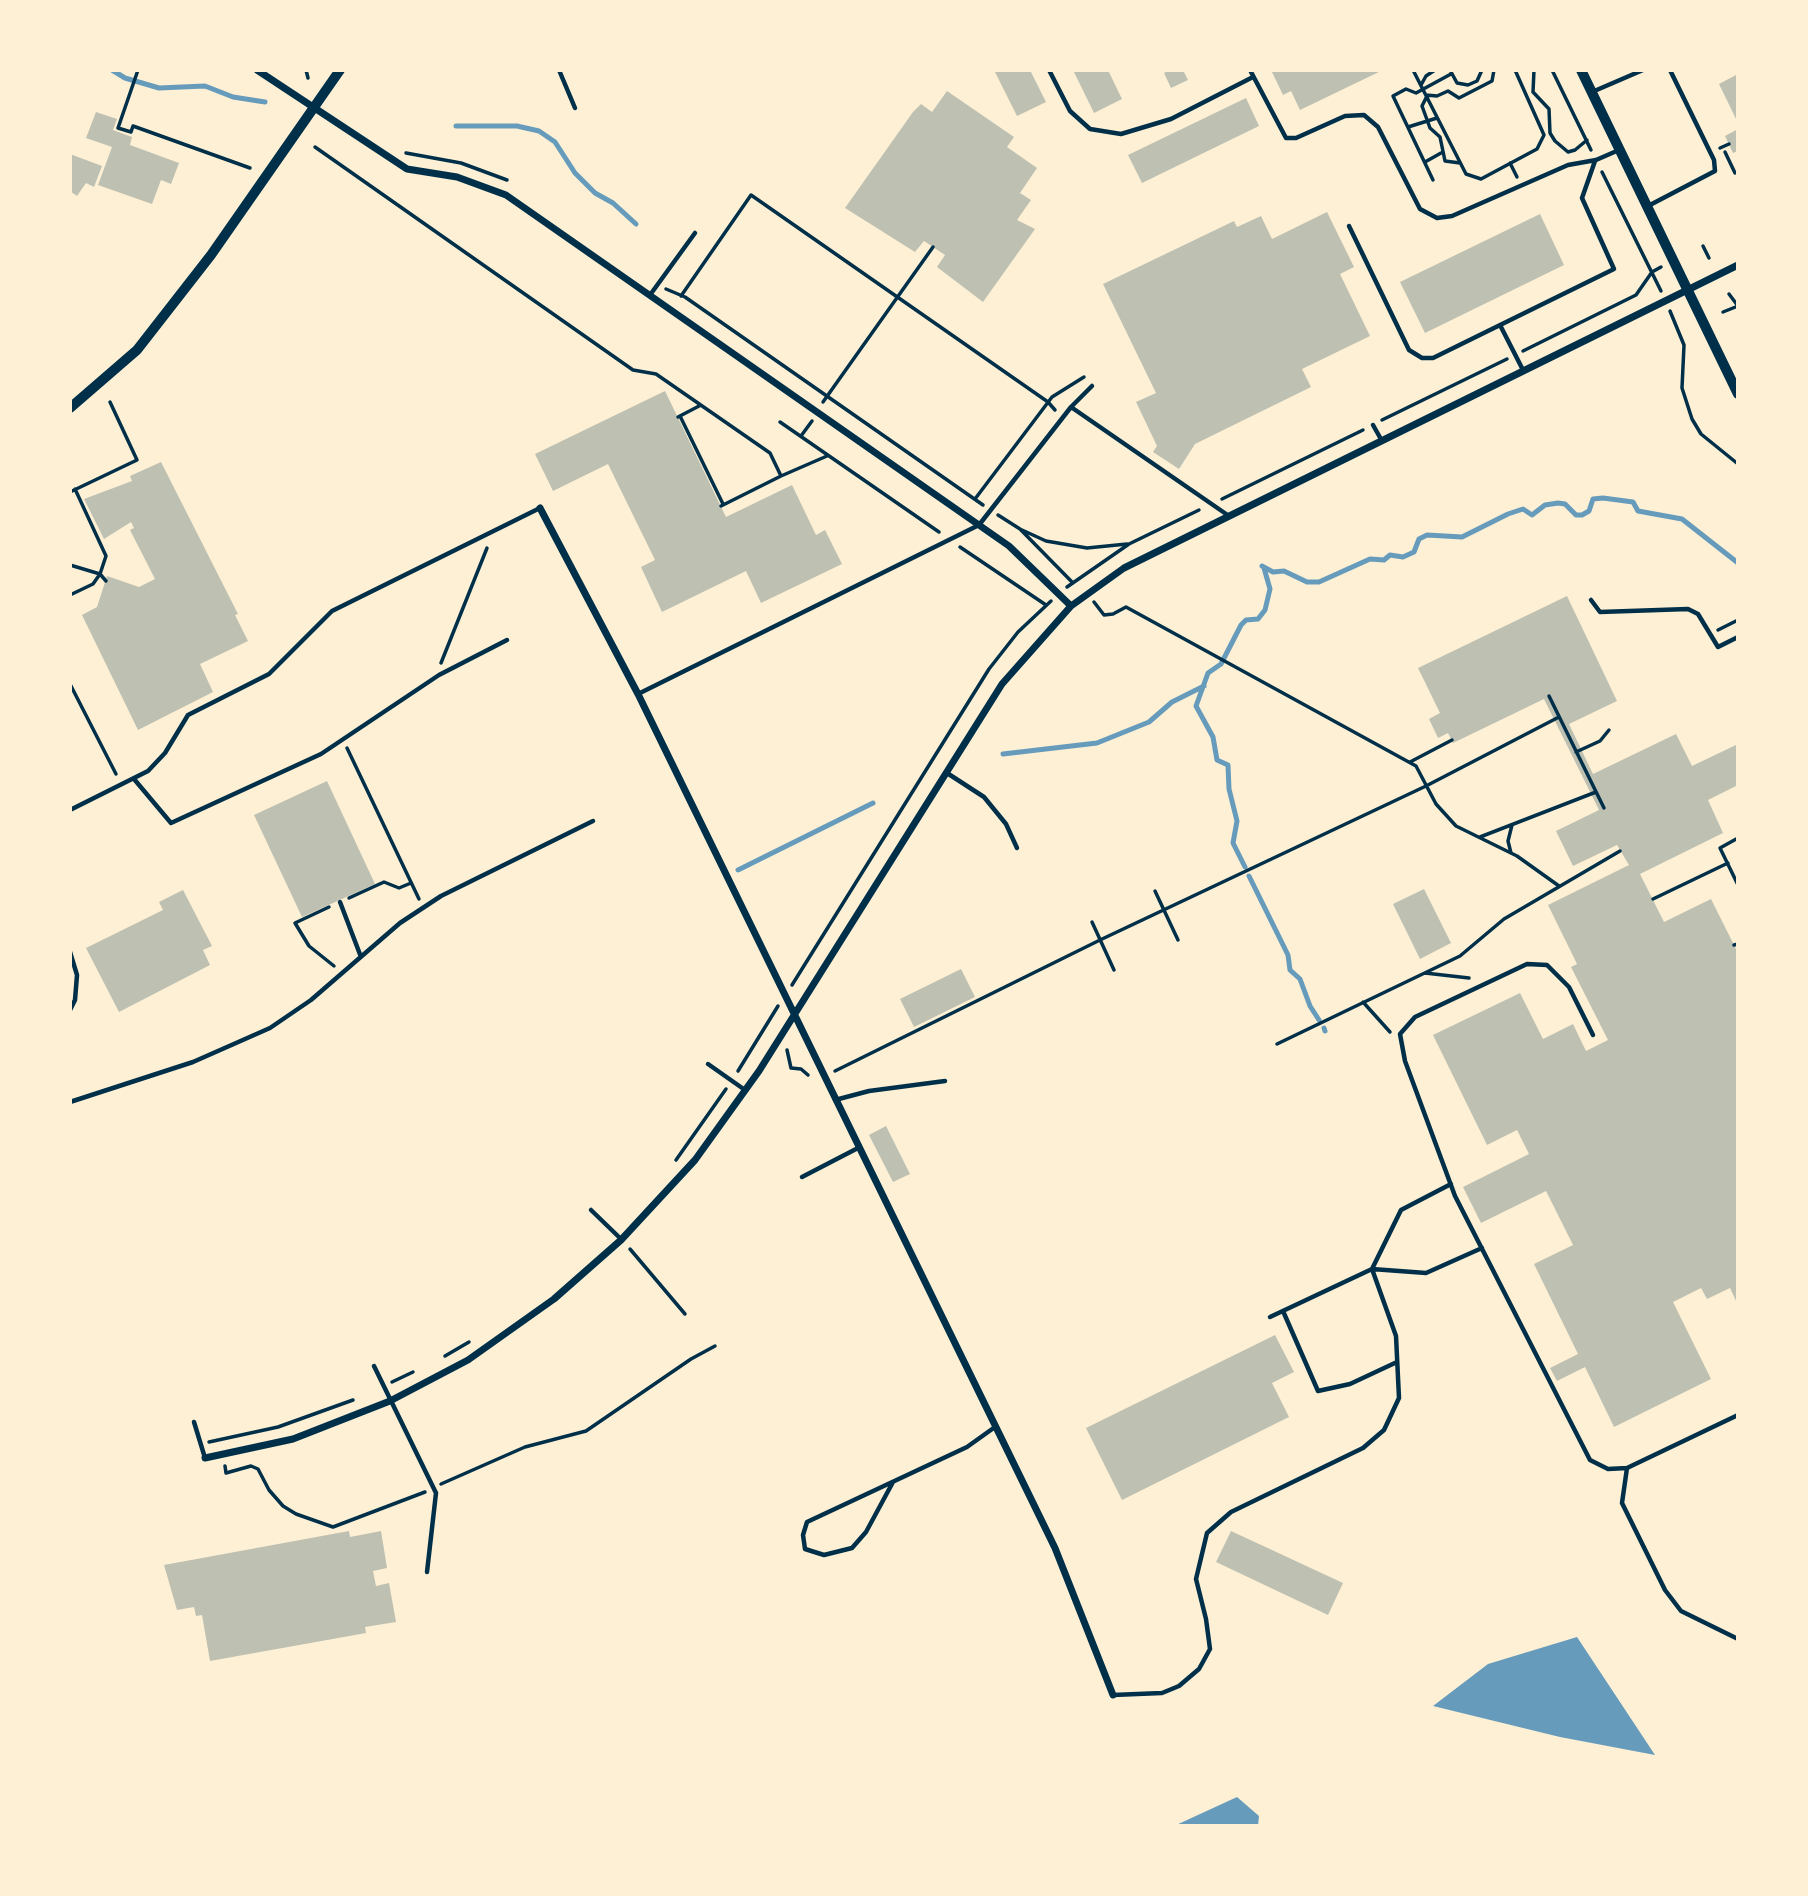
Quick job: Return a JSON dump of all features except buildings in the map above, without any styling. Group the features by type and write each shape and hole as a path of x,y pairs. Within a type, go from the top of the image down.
{"street":[{"path":"257,70 313,110 407,169 457,177 506,195 979,524 1009,546 1071,606"},
{"path":"70,408 137,350 211,255 340,70"},
{"path":"1581,70 1738,394"},
{"path":"205,1458 293,1439 390,1401 468,1360 506,1335 554,1299 621,1240 695,1160 783,1033 1002,684 1071,606 1124,568 1738,265"},
{"path":"540,508 638,694 785,996 820,1079 834,1100 1055,1548 1113,1695"}],"lane":[{"path":"559,70 575,108"},
{"path":"1049,70 1070,111 1090,129 1121,134 1171,119 1253,78"},
{"path":"1250,70 1286,138 1296,138 1345,116 1364,115 1378,127 1420,209 1437,218 1452,216 1568,165 1596,160 1620,150"},
{"path":"1592,92 1643,70"},
{"path":"1647,207 1715,171 1714,160 1670,70"},
{"path":"1349,226 1409,350 1422,358 1433,358 1614,269 1582,198 1596,160"},
{"path":"649,296 695,233"},
{"path":"1500,324 1524,371"},
{"path":"638,694 979,524 1062,418 1091,386"},
{"path":"1071,407 1230,516"},
{"path":"1373,425 1381,441"},
{"path":"70,810 148,771 165,753 188,715 270,674 332,611 540,508"},
{"path":"1591,600 1600,612 1688,609 1698,614 1718,647 1738,637"},
{"path":"134,779 171,823 321,754 439,675 507,640"},
{"path":"947,773 984,797 1006,824 1017,848"},
{"path":"70,1102 193,1062 270,1028 311,1000 400,923 441,896 593,821"},
{"path":"340,902 362,957"},
{"path":"70,952 77,975 75,1000 70,1010"},
{"path":"1593,1035 1569,987 1547,965 1527,964 1415,1017 1401,1034 1405,1061 1451,1184 1590,1460 1608,1469 1627,1468 1738,1415"},
{"path":"708,1065 744,1090"},
{"path":"834,1100 869,1091 945,1081"},
{"path":"802,1177 858,1148"},
{"path":"1113,1695 1163,1693 1179,1686 1199,1669 1210,1649 1196,1579 1207,1533 1231,1512 1363,1448 1384,1430 1399,1398 1396,1336 1372,1269 1401,1210 1451,1184"},
{"path":"591,1210 621,1240"},
{"path":"1270,1317 1372,1269 1426,1273 1482,1248"},
{"path":"1283,1311 1318,1391 1350,1384 1397,1362"},
{"path":"373,1366 436,1493 427,1572"},
{"path":"194,1422 205,1458"},
{"path":"894,1482 866,1532 852,1548 824,1555 805,1549 803,1535 807,1522 967,1447 995,1427"},
{"path":"1627,1468 1622,1503 1665,1590 1681,1611 1738,1639"}],"path":[{"path":"138,70 118,128 131,132 133,126 250,169"},
{"path":"306,70 308,78"},
{"path":"1413,70 1466,174 1481,179 1537,149 1544,135 1515,70"},
{"path":"1422,87 1426,76 1436,70"},
{"path":"1473,83 1482,70"},
{"path":"1426,96 1448,92 1459,98 1492,81 1494,70"},
{"path":"1534,70 1533,92 1549,109 1550,133 1562,148 1575,150 1587,140"},
{"path":"1552,70 1666,301 1684,345 1682,388 1692,419 1701,434 1738,464"},
{"path":"1433,180 1393,96 1406,89 1416,93 1450,72 1457,83 1473,83"},
{"path":"1473,83 1476,90"},
{"path":"1526,96 1533,92"},
{"path":"1426,96 1422,102 1428,122 1440,137 1441,153 1445,161 1460,163"},
{"path":"1408,127 1437,118"},
{"path":"1720,148 1729,144"},
{"path":"315,146 633,370 656,374 770,453 781,476"},
{"path":"1424,162 1441,153"},
{"path":"1510,163 1516,173"},
{"path":"681,296 751,195 1048,402 1062,418"},
{"path":"1703,246 1709,258"},
{"path":"801,436 900,298 933,247"},
{"path":"669,1168 732,1080 989,669 1018,632 1046,605 1129,544 1636,295 1652,272 1663,266"},
{"path":"1723,312 1738,306 1729,295"},
{"path":"975,499 1048,402 1060,390 1086,376"},
{"path":"70,595 93,584 100,574 106,556 73,490 137,460 110,402"},
{"path":"701,405 679,417 722,505 828,455"},
{"path":"780,422 1046,605"},
{"path":"1020,529 1067,545 1087,548 1129,544"},
{"path":"442,656 486,548"},
{"path":"70,565 100,574 106,581"},
{"path":"1710,633 1738,620"},
{"path":"1198,648 1410,762 1416,766 1445,816 1478,837 1511,853 1559,886"},
{"path":"70,684 114,775 126,770"},
{"path":"1549,696 1604,808"},
{"path":"774,1013 780,1016 791,1068 801,1069 820,1079 1100,940 1426,786 1559,717"},
{"path":"1576,752 1600,741 1609,730"},
{"path":"343,740 419,899 409,907"},
{"path":"1410,762 1452,740"},
{"path":"1478,837 1596,792"},
{"path":"1511,853 1508,841 1512,825"},
{"path":"1738,838 1720,848 1738,885"},
{"path":"1276,1044 1471,949 1504,919 1620,852"},
{"path":"1653,899 1728,863"},
{"path":"1155,891 1178,940"},
{"path":"1092,922 1114,970"},
{"path":"331,972 358,948"},
{"path":"1423,973 1493,980"},
{"path":"1363,1002 1402,1041"},
{"path":"621,1240 685,1314"},
{"path":"435,1362 475,1338"},
{"path":"222,1456 226,1473 251,1466 258,1469 269,1490 284,1506 296,1514 333,1527 433,1488 525,1447 586,1431 691,1359 715,1346"},
{"path":"383,1387 416,1371"},
{"path":"201,1444 278,1427 356,1399"}],"water":[{"path":"1577,1637 1655,1755 1560,1737 1433,1706 1488,1664"},
{"path":"1237,1797 1259,1816 1258,1826 1174,1826"}],"waterway":[{"path":"112,70 125,78 159,88 205,86 233,97 265,102"},
{"path":"456,126 517,126 539,131 555,142 575,173 595,193 613,203 636,224"},
{"path":"1262,566 1273,572 1284,571 1307,582 1319,582 1370,559 1384,560 1390,555 1403,557 1414,552 1419,539 1427,535 1462,537 1508,514 1523,509 1532,515 1545,505 1558,503 1565,504 1576,515 1582,515 1589,511 1593,499 1603,498 1633,502 1638,511 1682,519 1738,563"},
{"path":"1245,867 1233,843 1237,821 1229,789 1228,765 1217,760 1213,737 1196,706 1208,673 1221,664 1241,625 1246,620 1258,619 1265,610 1270,589 1264,568"},
{"path":"1003,754 1097,743 1149,722 1172,702 1204,686"},
{"path":"738,870 873,803"},
{"path":"1249,876 1288,955 1290,970 1300,979 1310,1006 1319,1020"}]}
